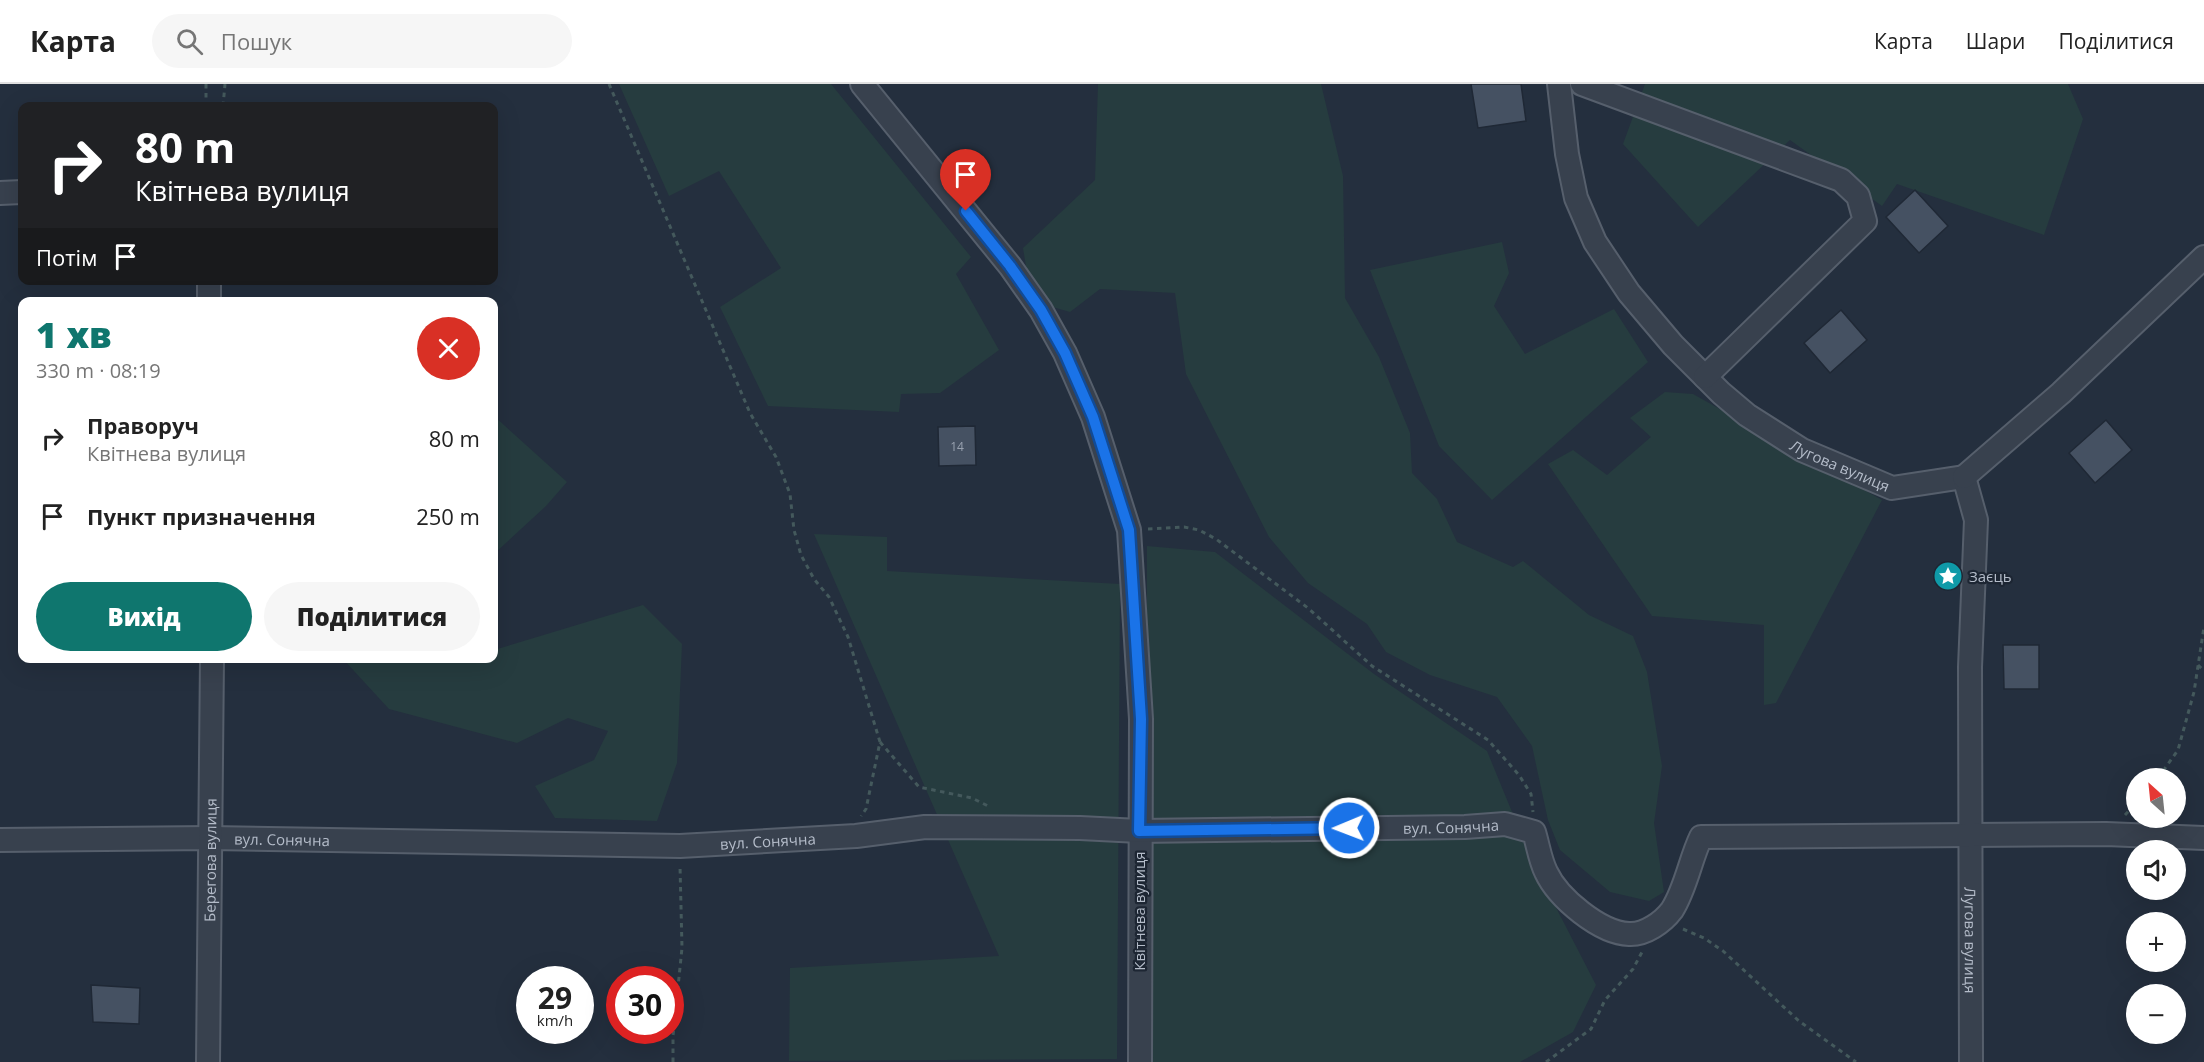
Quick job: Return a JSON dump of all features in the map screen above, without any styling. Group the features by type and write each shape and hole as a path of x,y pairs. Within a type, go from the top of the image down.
{"street":[{"name":"Квітнева вулиця","path":"862,84 1010,266 1041,310 1078,380 1093,417 1129,530 1141,719 1140,1062"},
{"name":"Лугова вулиця","path":"1558,84 1567,154 1576,198 1595,242 1629,293 1673,345 1706,377 1747,415 1802,450 1892,488 1964,477 1976,520 1970,667 1971,1062"},
{"path":"1582,84 1841,180 1858,196 1865,221 1706,377"},
{"path":"0,193 18,192"},
{"path":"1964,477 2061,393 2204,257"},
{"name":"Берегова вулиця","path":"208,1062 212,663"},
{"name":"вул. Сонячна","path":"0,840 210,838 680,846 843,837 925,827 1080,828 1139,831 1465,827 1505,824 1534,832"},
{"path":"1534,832 1546,872 1560,893 1588,918 1610,929 1629,934 1658,925 1672,910 1701,837 2106,834 2204,838"}],"path":[{"path":"206,84 206,102"},
{"path":"223,102 225,84"},
{"path":"609,84 750,413 776,457 790,494 794,530 801,555 814,579 829,597 848,637 880,742 919,787 972,798 993,808"},
{"path":"1129,530 1184,527 1216,539 1308,608 1372,666 1488,740 1519,775 1531,794 1534,832"},
{"path":"2165,768 2178,750 2194,692 2204,627"},
{"path":"2198,665 2204,671"},
{"path":"843,837 866,809 880,742"},
{"path":"673,1062 673,1036 682,948 680,846"},
{"path":"1658,925 1677,926 1723,951 1799,1021 1856,1062"},
{"path":"1546,1062 1591,1029 1605,1000 1633,969 1643,951"}],"green space":[{"path":"619,84 831,84 971,257 956,274 999,350 940,393 901,394 899,412 768,406 720,307 781,268 719,171 669,196"},
{"path":"1098,84 1321,84 1343,176 1345,298 1379,357 1410,433 1412,473 1437,499 1457,542 1513,567 1523,561 1589,615 1633,636 1647,672 1662,766 1654,823 1664,892 1649,901 1610,892 1560,850 1548,820 1532,746 1497,697 1430,675 1386,652 1367,624 1308,583 1269,537 1186,374 1175,293 1100,289 1070,312 1049,306 1028,278 1023,248 1095,180"},
{"path":"1645,84 2068,84 2083,119 2044,235 1897,184 1882,206 1790,140 1698,227 1623,144"},
{"path":"1502,242 1509,273 1494,306 1525,354 1614,309 1648,362 1492,500 1439,446 1370,270"},
{"path":"1665,392 1693,394 1882,500 1776,703 1764,705 1764,625 1652,616 1548,464 1573,450 1607,475 1651,437 1630,418"},
{"path":"498,420 567,482 546,506 498,550"},
{"path":"814,534 887,537 887,571 1120,584 1117,1059 789,1061 790,968 999,956"},
{"path":"1147,546 1215,552 1374,674 1487,751 1533,863 1596,985 1573,1032 1520,1062 1153,1062 1147,852"},
{"path":"643,605 682,644 677,763 657,821 555,818 535,786 594,760 608,731 568,718 517,743 389,709 347,663 498,663 498,649"}],"building":[{"path":"1471,84 1521,84 1526,121 1478,128"},
{"path":"1915,190 1948,226 1919,253 1886,217"},
{"path":"1841,310 1867,340 1830,373 1804,343"},
{"path":"2106,420 2132,450 2095,483 2069,453"},
{"path":"975,426 976,465 939,466 938,427"},
{"path":"2003,645 2039,645 2039,689 2004,689"},
{"path":"91,985 140,988 139,1024 93,1022"}],"place":[{"name":"Заєць","path":"1948,576"}],"route":[{"path":"966,211 1010,266 1041,310 1065,353 1093,417 1129,530 1141,719 1139,831 1349,828"}]}
